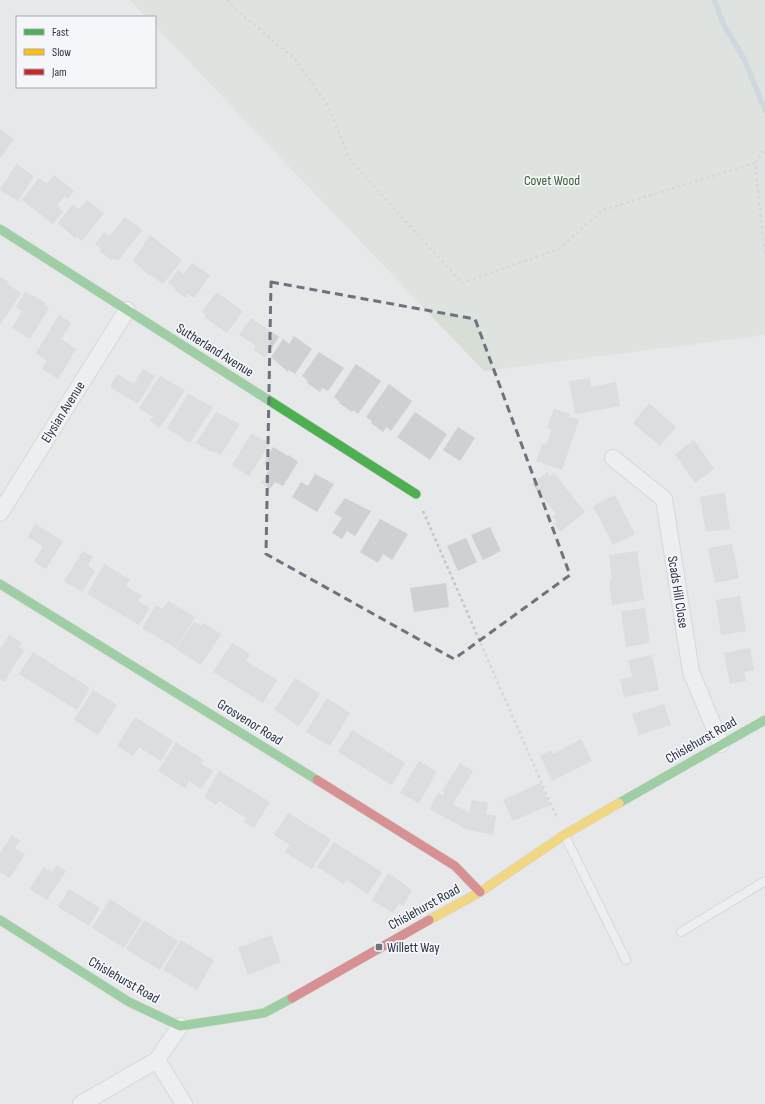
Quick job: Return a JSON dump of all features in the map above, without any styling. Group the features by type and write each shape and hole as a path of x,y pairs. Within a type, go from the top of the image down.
{"street":[{"name":"Sutherland Avenue","path":"0,229 416,494"},
{"name":"Elysian Avenue","path":"0,513 127,310"},
{"name":"Scads Hill Close","path":"613,458 664,498 691,672 721,744"},
{"name":"Grosvenor Road","path":"0,584 455,866 480,892"},
{"name":"Chislehurst Road","path":"0,920 129,1002 180,1026 264,1012 480,892 564,835 765,720"},
{"path":"81,1104 158,1060 180,1026"},
{"path":"158,1060 184,1104"}],"lane":[{"path":"564,835 626,960"},
{"path":"681,932 765,881"}],"path":[{"path":"227,0 234,8 296,59 328,106 350,160 462,283 559,249 603,210 755,163 765,150"},
{"path":"755,163 765,256"},
{"path":"416,494 556,817"}],"highlighted area":[{"path":"271,282 475,319 570,575 454,659 266,554"}],"green space":[{"name":"Covet Wood","path":"130,0 765,0 765,335 484,371 156,27 156,16 145,16"}],"building":[{"path":"0,129 14,139 0,159"},
{"path":"16,164 34,176 18,201 0,190"},
{"path":"54,175 74,191 68,199 64,196 57,206 63,211 53,224 22,200 39,178 47,184"},
{"path":"87,200 104,213 82,241 77,237 76,239 58,223 72,205 79,209"},
{"path":"125,217 142,230 118,261 113,258 111,260 100,251 101,249 95,244 104,232 110,236"},
{"path":"150,235 182,260 163,284 151,275 150,276 133,261"},
{"path":"192,263 210,275 194,298 188,294 186,298 174,290 175,288 168,283 178,270 184,274"},
{"path":"0,277 9,282 7,284 21,293 0,325"},
{"path":"25,292 45,302 44,305 49,308 30,339 12,328 22,311 16,307"},
{"path":"216,292 243,311 227,333 204,317 206,315 202,312"},
{"path":"59,315 71,323 61,339 76,349 58,379 42,369 47,361 36,353"},
{"path":"251,318 279,337 265,358 254,350 256,346 239,335"},
{"path":"294,336 312,349 295,374 289,370 288,372 271,357 283,339 289,344"},
{"path":"319,352 344,368 328,391 322,388 320,392 307,383 308,381 302,376"},
{"path":"356,364 381,381 358,414 353,410 352,412 339,403 340,402 334,397"},
{"path":"143,369 155,376 138,404 110,387 117,374 134,384"},
{"path":"160,376 185,390 160,428 150,421 153,417 139,408"},
{"path":"590,378 591,387 616,382 620,406 575,414 569,381"},
{"path":"389,384 412,401 391,431 386,427 383,432 366,417"},
{"path":"188,394 213,407 190,443 167,428"},
{"path":"649,403 676,427 660,446 633,423"},
{"path":"554,409 570,414 569,417 579,420 562,470 536,461 542,444 546,445 549,437 551,429 547,428"},
{"path":"216,412 240,424 221,455 196,443"},
{"path":"415,412 447,434 430,460 397,437"},
{"path":"458,427 475,438 460,461 443,450"},
{"path":"251,434 270,443 249,476 232,465"},
{"path":"694,440 714,469 695,483 675,454"},
{"path":"273,447 288,456 289,455 298,462 283,486 275,482 270,489 261,483 270,468 263,464"},
{"path":"547,472 550,476 554,473 585,512 560,532 554,524 557,522 552,517 556,514 532,484"},
{"path":"315,474 334,484 317,512 292,497 301,482 308,486"},
{"path":"725,493 730,529 706,532 700,497"},
{"path":"615,495 635,534 613,545 593,506"},
{"path":"345,498 371,511 355,536 347,531 342,539 332,533 342,518 334,513"},
{"path":"380,519 408,534 392,560 383,554 378,563 360,552"},
{"path":"35,524 63,541 46,569 34,562 43,546 28,537"},
{"path":"490,527 501,551 483,560 471,535"},
{"path":"466,538 477,562 458,571 447,546"},
{"path":"732,544 739,578 715,583 708,548"},
{"path":"83,551 93,557 88,566 95,571 82,592 64,581"},
{"path":"637,551 644,600 612,605 609,580 612,579 609,555"},
{"path":"104,564 130,580 126,586 142,596 138,601 150,608 139,625 87,594"},
{"path":"446,583 449,607 414,612 410,588"},
{"path":"740,596 746,631 721,635 716,600"},
{"path":"168,601 195,617 176,648 142,628 156,605 163,609"},
{"path":"645,608 650,643 626,647 621,611"},
{"path":"194,622 201,626 203,623 221,634 201,665 176,649"},
{"path":"9,635 22,643 19,647 24,650 4,682 0,679 0,649"},
{"path":"232,643 250,654 246,661 277,680 263,703 213,672"},
{"path":"750,648 754,670 744,672 746,681 730,684 724,653"},
{"path":"33,652 90,688 77,710 19,674"},
{"path":"652,655 659,690 624,697 620,679 632,677 628,660"},
{"path":"295,678 320,694 299,726 274,710"},
{"path":"93,690 117,705 98,735 74,720"},
{"path":"327,698 350,713 330,746 306,732"},
{"path":"664,704 671,725 639,735 632,714"},
{"path":"135,717 173,741 161,761 139,747 133,756 117,746"},
{"path":"352,730 405,763 392,785 338,752"},
{"path":"581,739 592,761 552,781 540,756 551,750 553,754"},
{"path":"176,742 204,760 201,764 213,771 201,789 189,781 185,788 158,771"},
{"path":"419,761 437,772 419,803 400,793"},
{"path":"460,763 473,771 453,804 469,813 472,800 488,803 486,814 496,816 493,835 466,829 429,809 438,793 443,796 445,792 442,791"},
{"path":"219,771 270,802 254,828 244,822 246,818 219,801 216,805 204,797"},
{"path":"540,783 550,805 513,821 503,800"},
{"path":"288,813 331,839 312,869 285,852 290,845 274,835"},
{"path":"12,835 20,840 15,848 25,854 10,878 0,872 0,853"},
{"path":"334,842 382,872 368,894 346,880 344,884 317,867"},
{"path":"57,865 66,871 47,900 29,889 44,867 52,872"},
{"path":"388,873 412,890 403,906 399,903 393,913 372,900"},
{"path":"69,889 100,908 89,926 58,907"},
{"path":"110,899 142,920 124,948 92,928"},
{"path":"144,920 178,941 160,970 126,949"},
{"path":"271,935 281,962 248,975 238,948"},
{"path":"181,940 214,960 197,990 163,970"}],"waterway":[{"path":"714,0 724,25 744,59 765,110"}],"traffic: fast":[{"path":"0,229 416,494"},
{"path":"0,584 317,780"},
{"path":"619,803 765,720"},
{"path":"0,920 129,1002 180,1026 264,1013 292,998"}],"traffic: slow":[{"path":"429,920 480,892 564,835 619,803"}],"traffic: jam":[{"path":"317,780 455,866 480,892"},
{"path":"292,998 429,920"}],"place":[{"name":"Willett Way","path":"379,947"}]}
